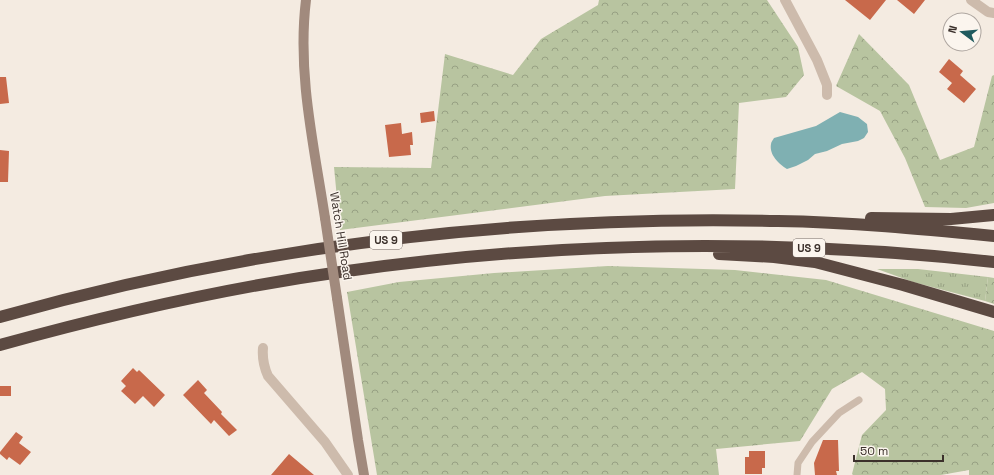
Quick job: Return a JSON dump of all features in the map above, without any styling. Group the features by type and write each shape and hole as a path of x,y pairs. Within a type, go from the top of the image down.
{"highway":[{"path":"779,221 887,218 924,220 994,215"},
{"name":"US 9","path":"0,318 85,295 195,270 292,252 377,240 480,230 571,224 674,220 779,221 838,223 994,236"},
{"name":"US 9","path":"0,344 164,304 253,286 334,273 426,261 520,252 682,246 780,246 892,252 994,262"},
{"path":"624,248 774,257 815,262 994,312"}],"street":[{"name":"Watch Hill Road","path":"306,0 303,32 306,92 364,475"},
{"path":"785,0 817,60 827,85 827,95"},
{"path":"971,0 988,12 994,13"},
{"path":"263,348 262,358 268,376 325,442 348,475"}],"lane":[{"path":"797,475 798,463 812,442 839,414 860,400"}],"green space":[{"path":"599,0 767,0 798,47 804,75 786,97 739,103 735,189 605,196 340,230 334,167 431,168 445,54 513,75 541,39 598,5"},
{"path":"859,34 909,85 940,160 974,147 992,76 994,75 994,203 966,208 925,207 905,158 880,111 836,86"},
{"path":"608,266 735,270 826,280 994,331 994,475 969,475 969,470 941,475 853,475 862,435 886,410 885,389 862,372 832,389 800,441 716,449 719,475 377,475 347,292 399,282 494,273"},
{"path":"877,269 918,269 988,277 985,301 913,282"},
{"path":"988,277 994,278 994,304 985,301"}],"water":[{"path":"840,112 858,117 867,124 868,132 864,138 815,154 808,160 787,169 775,159 771,148 771,142 774,138 816,126"}],"building":[{"path":"845,0 886,0 870,20"},
{"path":"897,0 925,0 914,14"},
{"path":"949,59 963,71 960,75 976,89 964,103 947,89 952,83 939,72"},
{"path":"0,77 6,77 9,103 0,104"},
{"path":"434,111 435,121 421,123 420,113"},
{"path":"401,123 402,134 412,132 413,145 410,145 411,155 389,157 385,125"},
{"path":"0,150 9,151 8,182 0,182"},
{"path":"133,368 137,372 139,370 165,395 154,407 143,396 135,404 121,391 126,386 121,381"},
{"path":"198,380 207,390 204,393 222,412 221,414 237,430 229,436 214,420 211,424 183,395"},
{"path":"0,386 11,386 11,396 0,396"},
{"path":"16,432 23,437 19,443 31,452 20,465 9,457 7,460 0,454"},
{"path":"823,440 838,440 839,471 836,471 837,475 815,475 814,463"},
{"path":"749,451 765,451 765,468 762,468 762,474 745,474 745,457 749,457"},
{"path":"289,454 314,475 271,475"}]}
